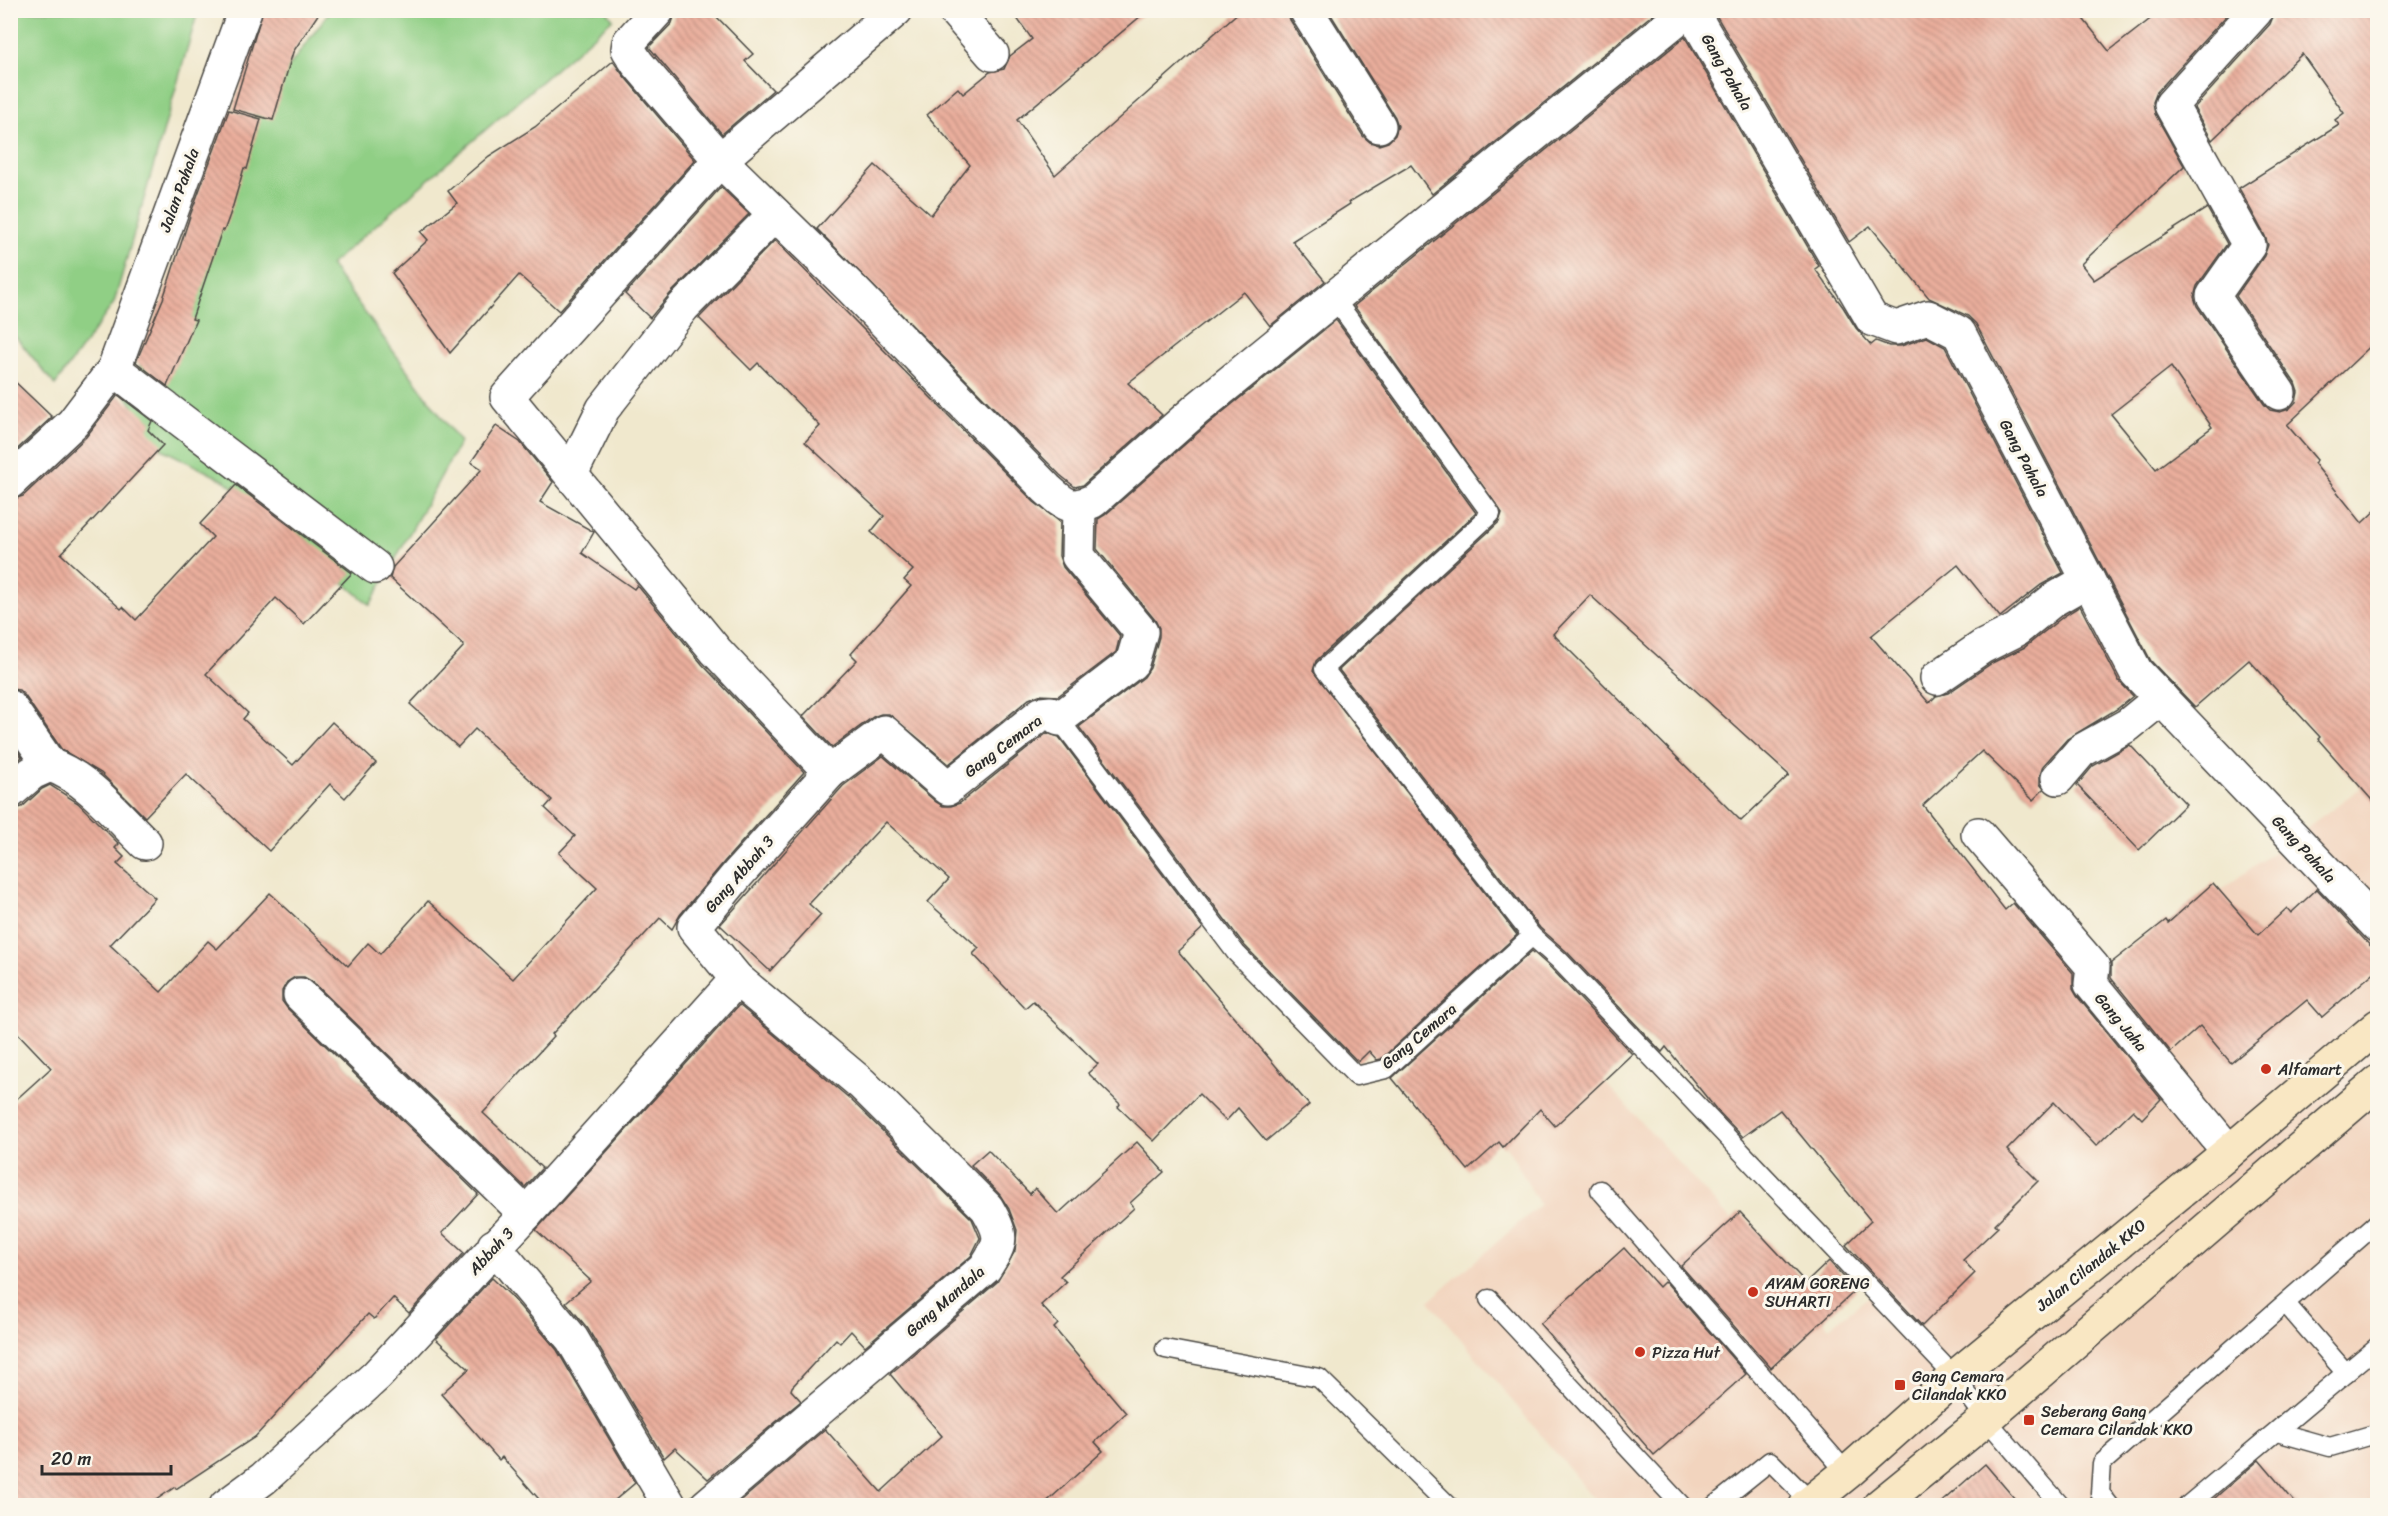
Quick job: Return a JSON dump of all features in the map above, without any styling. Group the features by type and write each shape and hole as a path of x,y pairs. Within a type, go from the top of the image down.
{"street":[{"name":"Jalan Pahala","path":"10,482 73,423 114,369 245,10"},
{"path":"658,10 629,42 628,49 720,160 852,289 1047,489 1063,502 1079,507 1093,501 1197,409 1689,10"},
{"path":"830,772 716,651 507,397 720,160 896,10"},
{"path":"954,10 992,54"},
{"path":"1306,10 1379,126"},
{"name":"Gang Pahala","path":"1689,10 1872,319 1896,328 1928,316 1959,333 2136,672 2378,927"},
{"path":"2256,11 2171,105 2249,245 2213,296 2279,393"},
{"path":"571,474 610,399 683,307 775,214"},
{"path":"114,369 375,567"},
{"path":"1055,716 1132,663 1140,632 1078,556 1079,507"},
{"path":"1937,678 1982,647 2016,630 2053,600 2088,580"},
{"path":"2058,778 2081,751 2128,725 2161,698"},
{"path":"10,707 50,765 62,769 80,781 145,843"},
{"name":"Gang Cemara","path":"830,772 884,732 948,788 1041,714 1055,716"},
{"path":"10,792 32,773 50,765"},
{"name":"Gang Abbah 3","path":"736,979 694,927 738,874 830,772"},
{"name":"Gang Jaha","path":"1978,834 2093,967 2091,984 2229,1152"},
{"name":"Abbah 3","path":"226,1506 264,1478 377,1375 526,1214 736,979"},
{"name":"Gang Mandala","path":"706,1506 985,1268 999,1247 999,1230 987,1208 862,1084 736,979"},
{"path":"300,995 526,1214"},
{"name":"Jalan Cilandak KKO","path":"1810,1504 1955,1377 2229,1152 2378,1026"},
{"path":"1879,1506 1986,1419 2378,1082"},
{"path":"495,1246 572,1339 670,1506"}],"lane":[{"path":"1334,298 1491,514 1324,669 1532,936 1559,960 1955,1377 1986,1419 2061,1506"},
{"name":"Gang Cemara","path":"1055,716 1236,953 1356,1076 1386,1069 1532,936"},
{"path":"1600,1190 1847,1473"},
{"path":"2110,1506 2100,1493 2102,1463 2378,1222"},
{"path":"1489,1299 1682,1506"},
{"path":"2286,1304 2346,1373"},
{"path":"2187,1506 2378,1347"},
{"path":"1165,1349 1319,1378 1449,1506"},
{"path":"2277,1432 2330,1447 2378,1433"},
{"path":"1714,1506 1770,1461 1810,1504"}],"shaded area":[{"path":"2377,776 2377,1505 1599,1505 1429,1301 1540,1205 1499,1133 1590,1066 1829,1327 1923,1256 1957,1083"}],"green space":[{"path":"606,10 613,19 330,265 460,442 370,605 225,481 158,447 126,395 173,297 218,163 330,11"},
{"path":"10,11 198,11 114,303 55,385 11,331"}],"building":[{"path":"263,10 321,10 293,52 273,120 233,109"},
{"path":"676,10 710,10 753,54 745,61 773,90 722,134 649,47 672,23"},
{"path":"1011,10 1148,10 1017,120 1055,175 1241,10 1287,10 1290,20 1363,136 1379,145 1388,142 1395,135 1398,126 1395,117 1328,10 1658,10 1432,194 1411,165 1349,202 1350,204 1292,241 1325,281 1270,326 1244,292 1128,383 1162,415 1083,485 1075,487 1060,475 817,229 875,165 931,215 970,165 927,115 958,88 963,94 990,72 1004,69 1010,56 1032,39"},
{"path":"1713,10 2076,10 2109,51 2162,10 2226,10 2228,14 2157,92 2153,102 2155,114 2184,166 2081,264 2094,280 2207,208 2227,244 2197,286 2194,297 2197,306 2264,404 2270,410 2280,412 2289,409 2296,402 2298,392 2295,383 2236,296 2264,256 2268,245 2239,188 2339,125 2335,120 2344,113 2302,54 2212,140 2194,108 2270,24 2274,14 2279,10 2378,10 2378,339 2287,425 2317,460 2314,463 2362,523 2378,508 2378,807 2318,739 2320,737 2249,660 2195,707 2151,661 1976,324 1968,316 1929,298 1870,226 1849,242","holes":["2171,367 2212,427 2156,469 2111,414"]},
{"path":"1685,37 1819,266 1815,269 1856,328 1871,345 1876,341 1889,346 1901,346 1927,337 1945,347 2063,573 2041,585 2000,617 1958,565 1871,636 1929,703 1936,696 1948,693 1992,663 2025,647 2080,606 2119,681 2133,696 2117,709 2067,739 2043,766 2040,784 2044,789 2033,800 1982,751 1923,805 2005,910 2013,903 2073,973 2073,989 2077,996 2161,1099 2142,1119 2133,1110 2096,1146 2054,1102 2007,1150 2038,1181 1995,1224 1998,1227 1963,1260 1975,1273 1922,1326 1846,1245 1871,1221 1780,1110 1743,1137 1716,1109 1666,1047 1662,1052 1567,952 1540,928 1339,670 1499,522 1502,513 1354,306","holes":["1590,595 1789,775 1741,821 1553,634"]},
{"path":"613,61 695,160 559,311 519,275 450,353 392,273 428,240 421,232 457,203 448,191 489,156 535,127"},
{"path":"229,110 261,119 247,169 244,168 232,209 224,231 222,230 192,319 196,320 167,386 136,362 163,299 191,213"},
{"path":"721,187 749,214 670,294 650,318 625,294"},
{"path":"775,240 1034,502 1060,522 1059,556 1063,567 1120,636 1116,652 1058,696 1039,695 1029,699 949,764 889,714 873,717 832,747 803,716 857,660 851,654 911,586 904,580 913,570 871,532 884,516 805,442 820,426 758,363 751,370 699,318"},
{"path":"1336,320 1476,513 1316,661 1313,671 1517,935 1381,1059 1377,1060 1369,1051 1358,1062 1245,946 1079,727 1144,677 1150,668 1159,637 1159,628 1155,620 1097,549 1098,519 1209,423"},
{"path":"10,377 52,417 10,456"},
{"path":"118,395 152,421 148,430 163,445 61,554 121,609 123,607 136,620 213,537 200,524 236,485 352,573 304,624 276,598 206,674 248,713 243,719 293,765 332,722 376,763 345,798 330,784 269,851 186,774 145,817 101,773 62,750 25,696 19,690 10,689 10,500 23,496 86,437"},
{"path":"496,426 520,442 553,482 540,502 594,532 582,553 634,589 637,585 702,664 804,772 724,862 680,915 672,929 660,918 552,1034 554,1036 483,1113 542,1168 525,1187 313,982 304,977 295,977 287,982 282,991 282,1001 287,1008 478,1194 442,1233 464,1253 409,1313 393,1298 374,1319 368,1314 255,1437 147,1506 10,1506 10,1105 51,1068 10,1025 10,810 22,807 50,785 78,803 119,844 115,848 124,857 117,864 155,898 110,945 161,992 208,941 217,949 270,893 348,966 368,943 380,954 428,901 513,979 597,888 559,853 575,836 545,808 552,800 475,729 458,747 410,704 464,646 390,578 393,567 482,469 471,462"},
{"path":"1047,733 1059,737 1203,928 1178,951 1309,1105 1266,1141 1238,1108 1226,1121 1199,1094 1154,1141 1118,1107 1120,1104 1088,1073 1098,1064 1033,1001 1025,1008 973,954 979,948 928,902 949,879 886,822 809,904 821,915 770,971 720,925 843,786 883,756 936,802 943,806 951,806 960,803"},
{"path":"10,741 22,757 10,767"},
{"path":"2130,745 2186,804 2139,850 2077,785 2093,766"},
{"path":"2213,883 2258,935 2287,908 2291,913 2317,889 2378,954 2378,969 2322,1017 2307,1000 2231,1063 2200,1026 2171,1052 2111,978 2111,963 2166,920 2168,923"},
{"path":"1532,951 1632,1054 1555,1126 1540,1109 1503,1147 1499,1142 1468,1170 1392,1078"},
{"path":"739,1005 849,1098 972,1219 980,1238 971,1256 865,1346 851,1331 840,1343 836,1339 792,1387 791,1390 801,1401 708,1479 675,1448 664,1458 588,1329 566,1302 591,1281 536,1230"},
{"path":"1137,1142 1164,1172 1130,1203 1134,1208 1060,1276 1066,1282 1041,1305 1058,1324 1054,1328 1126,1413 1095,1442 1103,1451 1042,1506 736,1505 825,1429 881,1492 942,1436 890,1374 997,1282 1015,1251 1017,1230 1009,1209 1000,1195 971,1165 988,1150 1030,1194 1035,1188 1058,1214"},
{"name":"AYAM GORENG SUHARTI","path":"1740,1212 1806,1283 1829,1261 1856,1290 1771,1368 1681,1266"},
{"name":"Pizza Hut","path":"1624,1248 1659,1287 1665,1281 1746,1374 1654,1455 1540,1324"},
{"path":"492,1278 511,1296 557,1350 635,1483 608,1506 545,1506 502,1457 499,1460 441,1394 469,1369 436,1339"},
{"path":"2259,1460 2298,1506 2206,1506 2224,1490"},
{"path":"1985,1464 2021,1506 1937,1506"}],"place":[{"name":"Alfamart","path":"2266,1069"},
{"name":"AYAM GORENG SUHARTI","path":"1753,1292"},
{"name":"Pizza Hut","path":"1640,1352"},
{"name":"Gang Cemara Cilandak KKO","path":"1900,1385"},
{"name":"Seberang Gang Cemara Cilandak KKO","path":"2029,1420"}]}
